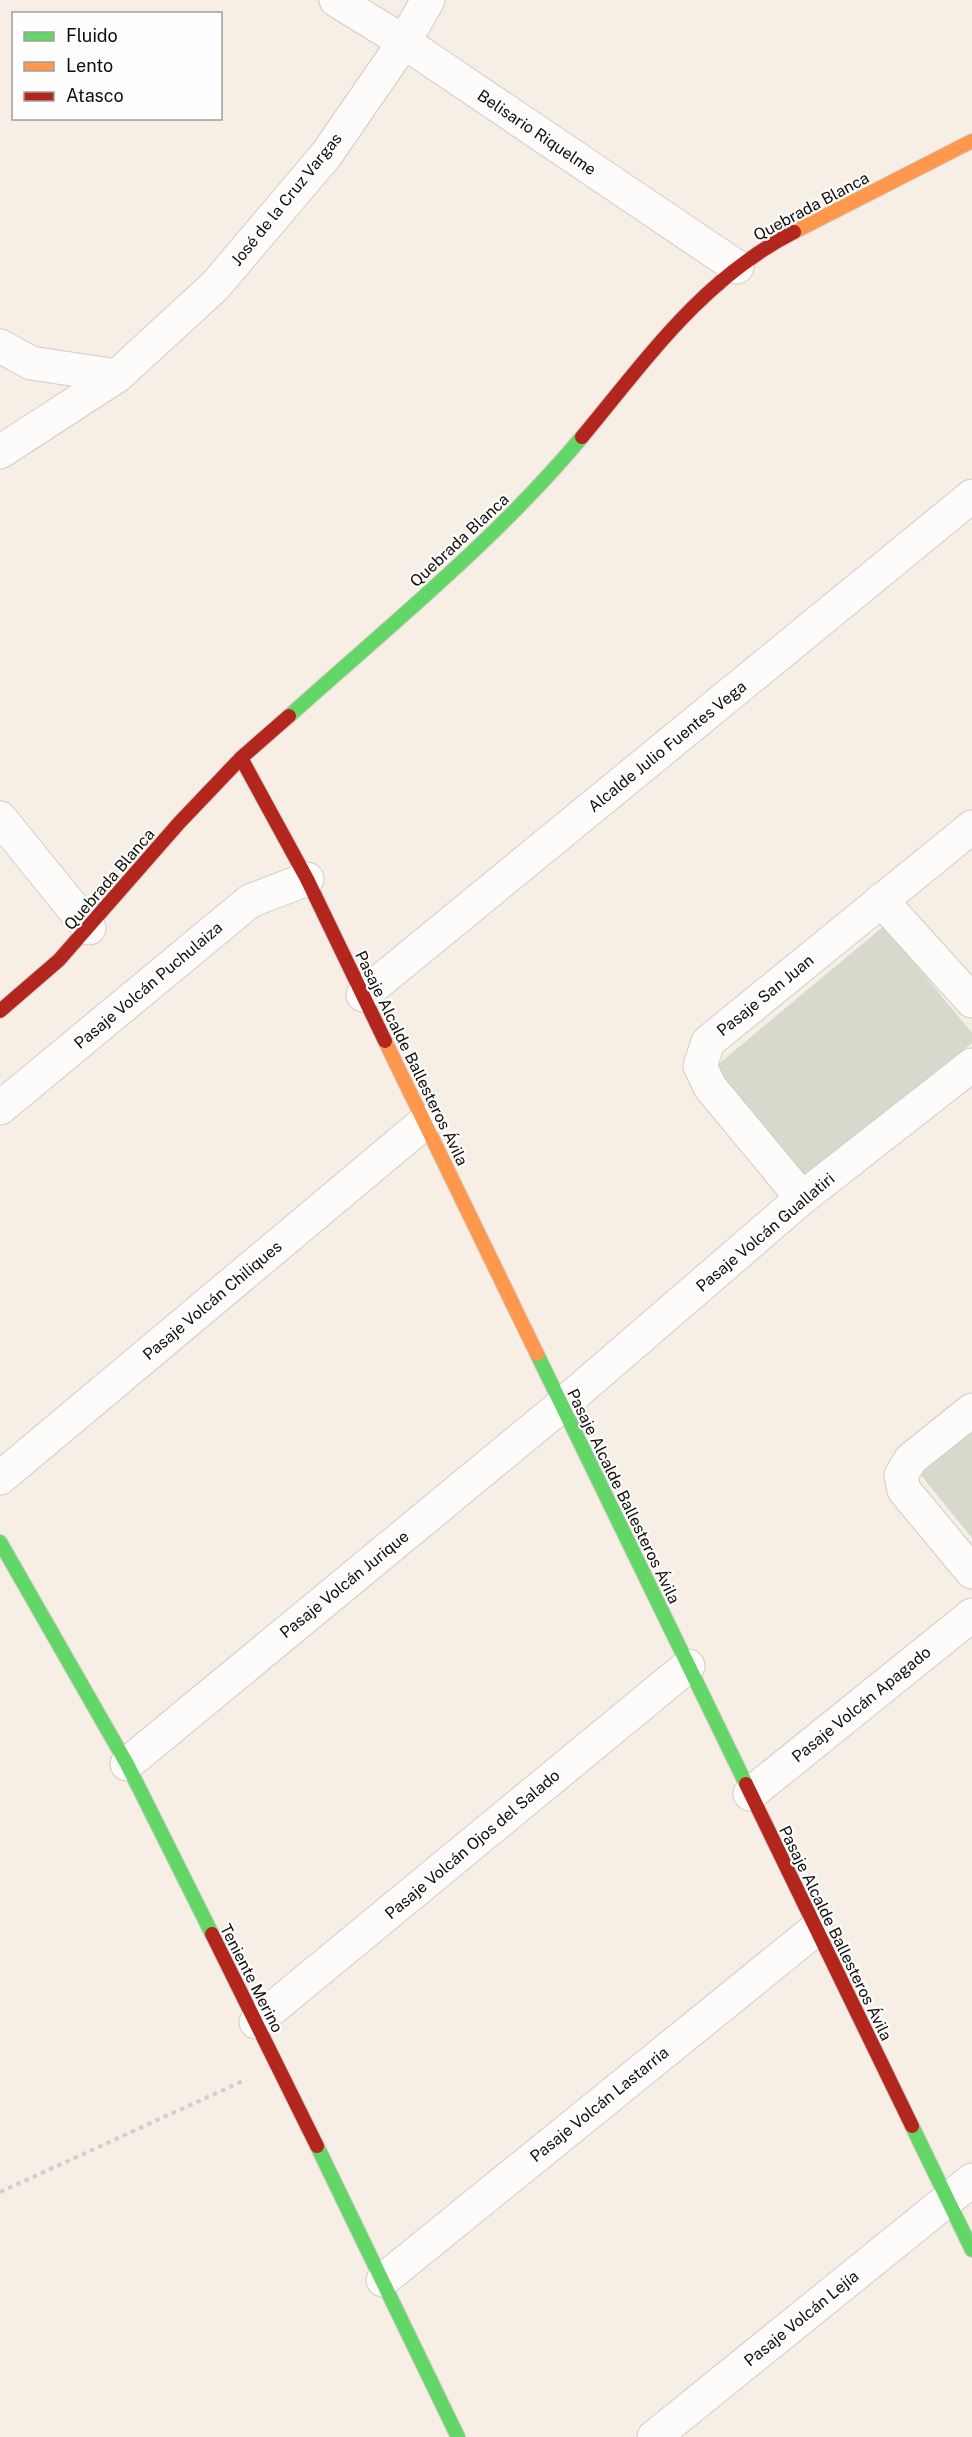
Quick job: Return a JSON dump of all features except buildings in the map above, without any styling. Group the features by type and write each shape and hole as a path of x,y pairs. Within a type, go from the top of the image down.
{"street":[{"name":"Belisario Riquelme","path":"336,0 404,42 737,267"},
{"name":"José de la Cruz Vargas","path":"0,452 117,376 215,286 326,154 404,42 428,0"},
{"name":"Quebrada Blanca","path":"0,1011 59,960 179,823 241,758 475,550 528,498 561,462 681,318 737,267 810,222 972,141"},
{"path":"0,346 31,363 117,376"},
{"name":"Alcalde Julio Fuentes Vega","path":"363,996 972,496"},
{"name":"Pasaje Alcalde Ballesteros Ávila","path":"241,758 307,879 816,1929 960,2190 972,2250"},
{"path":"0,818 89,928"},
{"name":"Pasaje San Juan","path":"802,1198 710,1087 700,1066 708,1042 972,827"},
{"name":"Pasaje Volcán Puchulaiza","path":"0,1108 250,901 307,879"},
{"path":"882,900 972,1001"},
{"name":"Pasaje Volcán Guallatiri","path":"562,1405 802,1198 972,1065"},
{"name":"Pasaje Volcán Chiliques","path":"0,1478 425,1122"},
{"name":"Pasaje Volcán Jurique","path":"127,1764 562,1405"},
{"path":"972,1410 911,1459 901,1475 904,1490 972,1572"},
{"name":"Teniente Merino","path":"0,1542 127,1764 278,2065 458,2437"},
{"name":"Pasaje Volcán Apagado","path":"750,1794 972,1615"},
{"name":"Pasaje Volcán Ojos del Salado","path":"256,2022 688,1666"},
{"name":"Pasaje Volcán Lastarria","path":"383,2280 816,1929"},
{"name":"Pasaje Volcán Lejía","path":"654,2437 960,2190"}],"path":[{"path":"0,2192 278,2065"}],"shaded area":[{"path":"884,926 972,1033 972,1043 807,1179 715,1067"},
{"path":"972,1432 972,1538 920,1474"}],"traffic: fast":[{"path":"289,716 403,616 514,512 582,437"},
{"path":"537,1354 746,1784"},
{"path":"0,1542 127,1764 212,1934"},
{"path":"912,2126 972,2250"},
{"path":"317,2146 458,2437"}],"traffic: slow":[{"path":"794,232 972,141"},
{"path":"385,1041 537,1354"}],"traffic: jam":[{"path":"582,437 653,351 703,297 761,251 794,232"},
{"path":"0,1011 59,960 179,823 241,758 289,716"},
{"path":"241,758 307,879 385,1041"},
{"path":"746,1784 912,2126"},
{"path":"212,1934 317,2146"}]}
